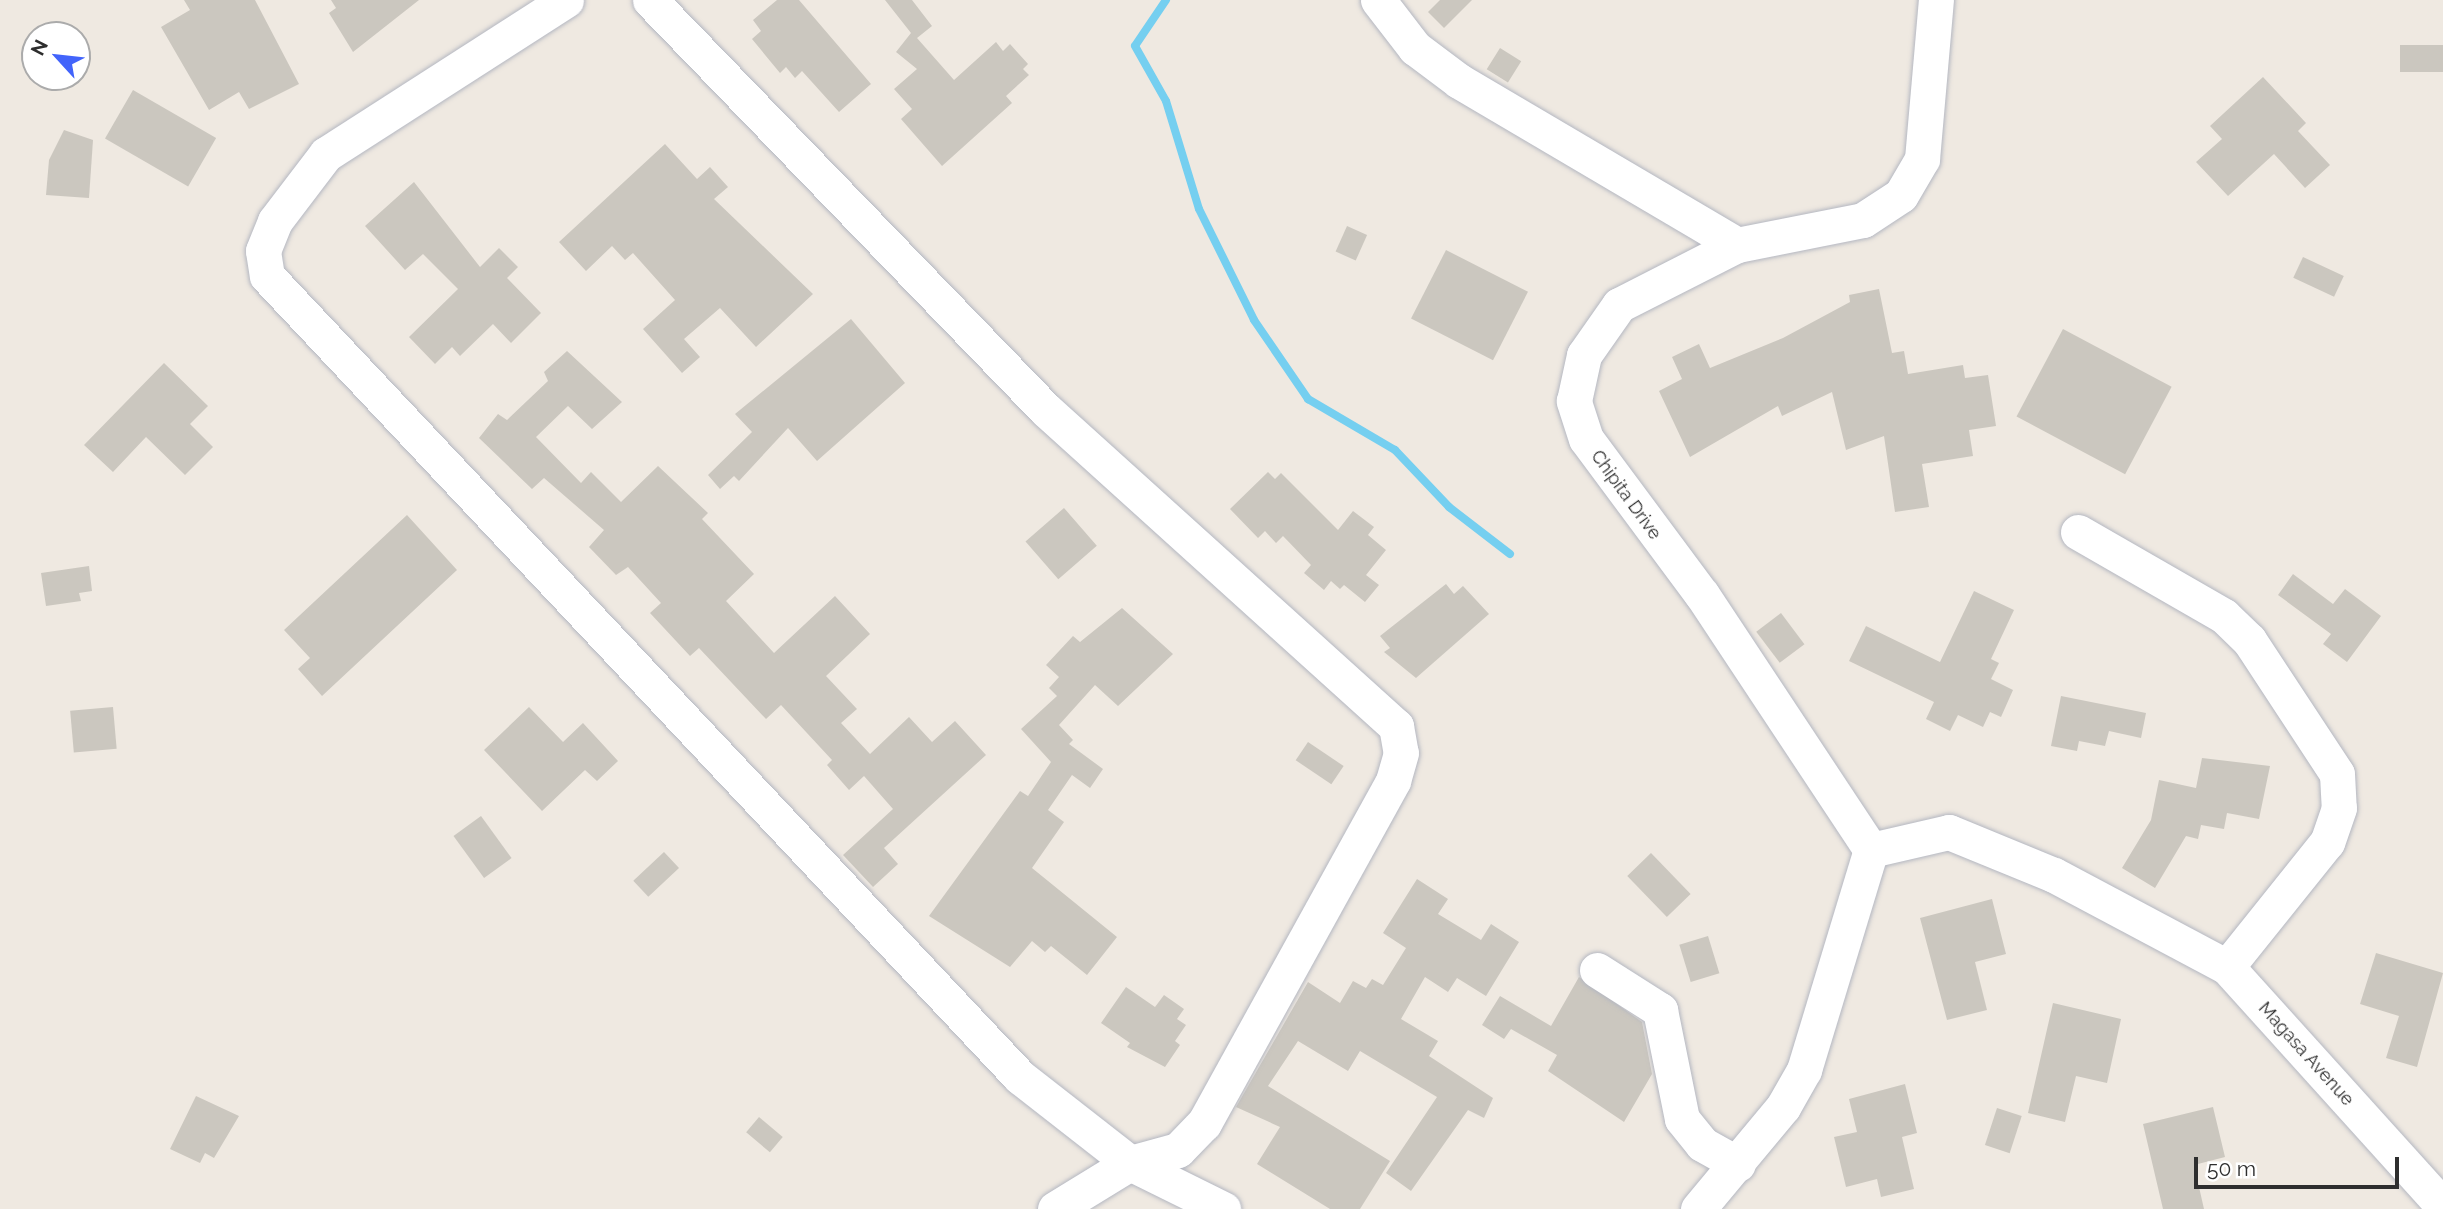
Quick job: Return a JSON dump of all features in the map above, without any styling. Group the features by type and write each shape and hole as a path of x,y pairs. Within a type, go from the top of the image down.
{"street":[{"path":"566,0 327,154 275,221 263,251 267,276 1020,1077 1130,1163 1223,1209"},
{"path":"650,0 1046,410 1396,726 1401,753 1393,781 1204,1123 1178,1150 1130,1163 1055,1209"},
{"path":"1378,0 1415,48 1459,81 1737,245"},
{"name":"Chipita Drive","path":"1871,850 1702,595 1586,439 1574,401 1584,355 1619,305 1737,245 1863,220 1901,195 1922,159 1936,0"},
{"path":"2078,532 2224,616 2273,674 2337,774 2339,808 2327,842 2227,967"},
{"name":"Magasa Avenue","path":"1871,850 1889,841 1949,832 2001,849 2227,967 2443,1206"},
{"path":"1698,1209 1738,1164 1804,1070 1871,850"},
{"path":"1597,970 1660,1010 1682,1119 1702,1144 1738,1164"}],"building":[{"path":"184,0 255,0 299,84 249,109 239,92 209,110 161,27 190,10"},
{"path":"331,0 419,0 353,52 329,13 336,8"},
{"path":"777,0 799,0 871,84 839,112 802,71 795,78 786,67 780,73 752,39 761,31 753,20"},
{"path":"885,0 912,0 932,26 917,38 954,80 996,42 1003,51 1010,44 1028,64 1023,69 1029,75 1006,96 1012,103 942,166 901,119 912,109 894,89 917,69 896,52 911,33"},
{"path":"1440,0 1472,0 1444,28 1428,12"},
{"path":"2400,45 2443,45 2443,72 2400,72"},
{"path":"1500,48 1521,61 1508,82 1487,69"},
{"path":"2263,77 2306,123 2298,131 2330,165 2305,188 2274,154 2228,196 2196,162 2222,139 2210,126"},
{"path":"133,90 216,138 188,186 105,138"},
{"path":"64,130 93,140 89,198 46,195 49,160"},
{"path":"665,144 697,179 710,167 728,187 714,199 813,294 756,347 720,308 684,339 700,357 682,373 643,329 675,300 633,253 625,260 612,246 586,271 559,242"},
{"path":"414,182 480,267 499,248 518,267 507,278 541,313 511,343 493,324 460,356 452,347 435,364 409,337 458,289 423,254 405,270 365,226"},
{"path":"1347,226 1367,235 1356,261 1336,252"},
{"path":"1446,250 1528,292 1493,360 1411,319"},
{"path":"2303,257 2344,276 2334,297 2293,278"},
{"path":"1879,289 1892,353 1904,351 1908,374 1963,365 1965,378 1988,375 1996,426 1969,430 1973,456 1922,464 1929,507 1895,512 1884,436 1846,450 1832,392 1782,416 1778,406 1690,457 1659,391 1682,379 1672,357 1699,344 1710,368 1783,338 1850,302 1849,295"},
{"path":"851,319 905,383 817,461 788,428 739,481 734,476 720,489 708,475 752,432 735,414"},
{"path":"2063,329 2172,387 2125,474 2017,416"},
{"path":"567,351 622,402 592,429 568,406 536,437 581,483 591,472 621,502 658,466 708,513 702,519 754,574 726,601 774,653 835,596 870,634 826,676 857,709 841,723 870,754 909,717 932,742 955,721 986,755 884,848 898,864 873,887 843,855 893,809 864,776 849,790 827,765 832,760 781,705 766,719 699,648 690,656 650,613 661,603 628,567 616,575 589,547 604,530 544,478 532,489 479,438 498,414 507,420 548,381 544,372"},
{"path":"164,363 208,406 190,424 213,447 185,475 146,437 113,472 84,445"},
{"path":"1268,472 1275,479 1281,473 1338,530 1353,511 1374,527 1368,535 1386,550 1366,575 1379,585 1365,602 1344,585 1340,589 1331,581 1324,590 1304,573 1311,565 1283,536 1276,543 1265,531 1258,538 1230,509"},
{"path":"1064,508 1097,546 1058,579 1026,541"},
{"path":"407,515 457,570 322,696 298,669 310,658 284,630"},
{"path":"89,566 92,591 79,593 81,601 46,606 41,573"},
{"path":"2293,574 2333,604 2345,589 2381,616 2347,662 2323,644 2331,634 2278,595"},
{"path":"1446,584 1454,594 1463,586 1489,614 1416,678 1384,652 1390,648 1380,636"},
{"path":"1974,591 2014,610 1991,659 1999,663 1991,679 2013,690 2001,717 1990,712 1983,727 1958,715 1950,731 1926,719 1934,702 1849,661 1866,626 1940,662"},
{"path":"1122,608 1173,654 1118,706 1095,685 1059,725 1073,740 1069,744 1103,769 1090,788 1072,775 1048,810 1064,822 1032,868 1117,937 1087,975 1051,946 1045,952 1032,941 1010,967 929,916 1020,791 1028,796 1051,762 1021,729 1057,696 1049,688 1059,677 1046,665 1073,636 1080,642"},
{"path":"1781,613 1804,644 1780,663 1756,632"},
{"path":"2061,696 2146,713 2141,738 2109,731 2105,746 2079,741 2077,751 2051,746"},
{"path":"113,707 117,749 74,753 70,711"},
{"path":"529,707 563,742 583,723 618,761 597,781 585,770 542,811 484,750"},
{"path":"1308,742 1344,766 1331,784 1296,760"},
{"path":"2202,758 2270,766 2259,819 2227,813 2224,829 2201,825 2198,839 2186,836 2155,888 2122,868 2151,820 2159,780 2196,788"},
{"path":"481,816 512,858 484,878 453,836"},
{"path":"664,852 679,868 648,897 633,881"},
{"path":"1651,853 1691,894 1667,917 1627,876"},
{"path":"1417,879 1448,899 1438,914 1481,940 1491,924 1519,942 1486,996 1457,978 1448,992 1425,977 1401,1019 1438,1041 1429,1056 1493,1098 1484,1118 1468,1110 1411,1191 1386,1173 1437,1097 1360,1051 1348,1071 1298,1041 1268,1086 1390,1161 1360,1209 1330,1209 1257,1164 1280,1127 1236,1107 1308,982 1340,1003 1353,981 1366,988 1372,979 1383,985 1406,948 1383,933"},
{"path":"1992,899 2006,954 1975,962 1987,1010 1947,1020 1920,918"},
{"path":"1708,936 1719,973 1691,982 1679,945"},
{"path":"2376,953 2443,973 2417,1067 2386,1058 2399,1016 2360,1004"},
{"path":"1579,977 1642,1022 1652,1074 1624,1122 1548,1071 1557,1055 1511,1029 1504,1039 1482,1025 1500,996 1551,1026"},
{"path":"1126,987 1155,1007 1164,995 1184,1009 1177,1019 1186,1025 1175,1041 1180,1045 1165,1067 1127,1047 1130,1043 1101,1023"},
{"path":"2053,1003 2121,1019 2107,1083 2076,1076 2065,1122 2028,1113"},
{"path":"1905,1084 1917,1133 1902,1137 1914,1189 1881,1197 1877,1179 1846,1187 1834,1137 1857,1132 1849,1099"},
{"path":"196,1096 239,1116 214,1158 205,1153 200,1163 170,1149"},
{"path":"2213,1107 2225,1157 2194,1165 2204,1209 2163,1209 2143,1124"},
{"path":"1997,1108 2022,1116 2010,1153 1985,1145"},
{"path":"759,1117 783,1137 770,1152 746,1132"}],"waterway":[{"path":"1166,0 1135,46 1166,101 1199,209 1254,320 1308,399 1395,450 1449,507 1510,554"}]}
